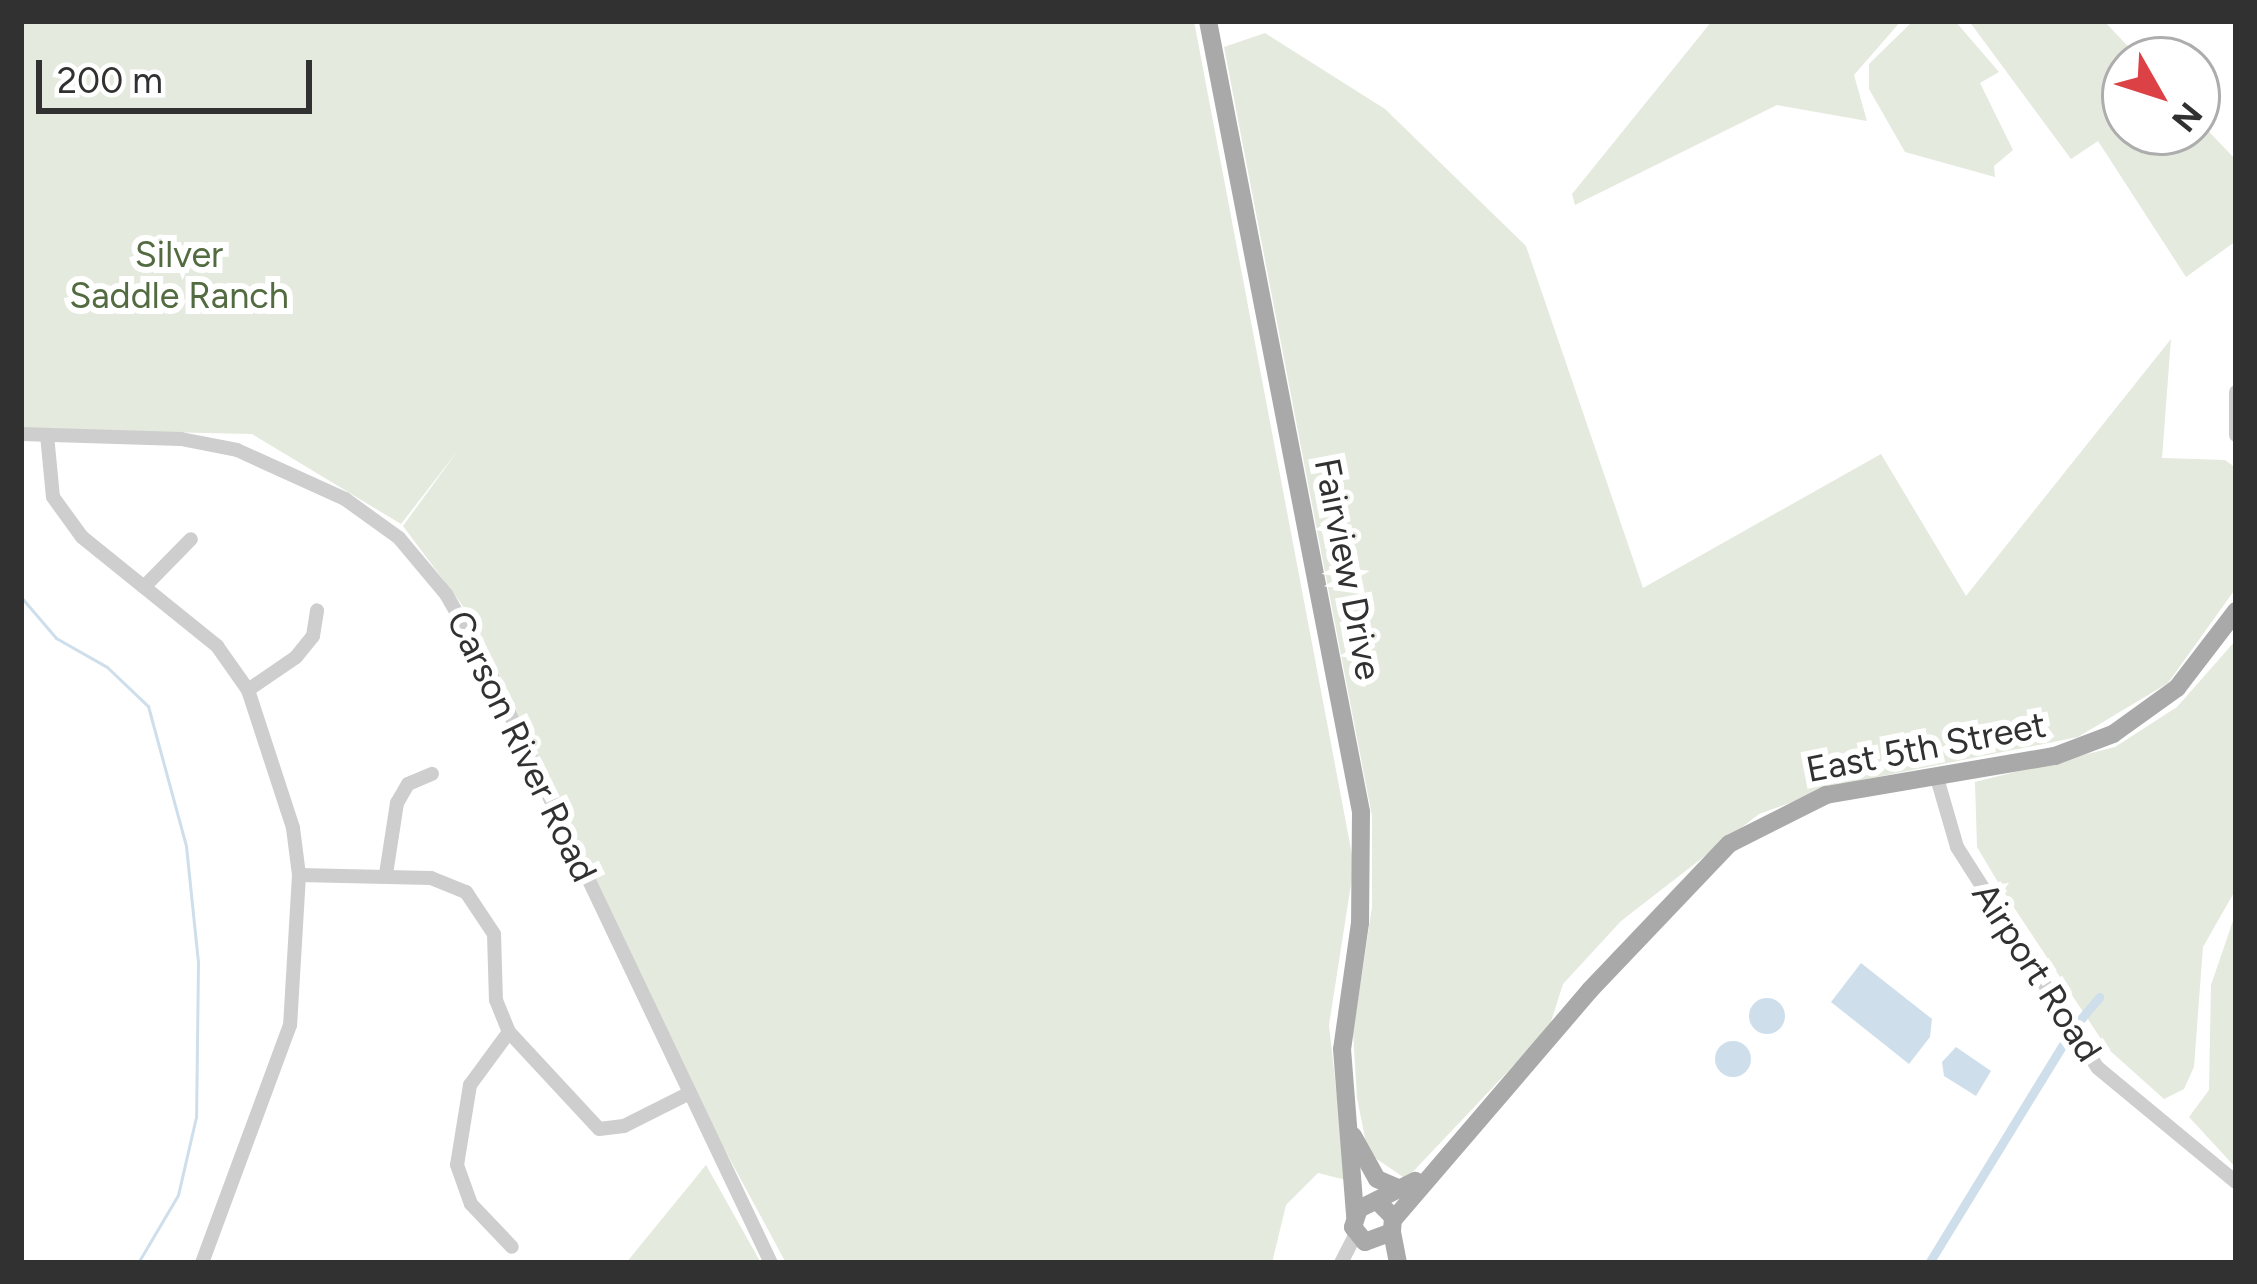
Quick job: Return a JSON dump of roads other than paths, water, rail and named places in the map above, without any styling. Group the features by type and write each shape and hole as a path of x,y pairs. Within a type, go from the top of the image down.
{"main road":[{"name":"Fairview Drive","path":"1208,21 1361,812 1362,905 1342,1049 1348,1129 1374,1232 1387,1263"},
{"name":"East 5th Street","path":"1374,1232 1729,844 1826,795 2055,756 2114,734 2177,688 2236,611"},
{"name":"Fairview Drive","path":"1348,1129 1376,1204"},
{"path":"1348,1129 1377,1179 1403,1190"},
{"name":"East 5th Street","path":"1376,1204 1435,1165"},
{"path":"1374,1232 1376,1204"},
{"name":"Fairview Drive","path":"1374,1232 1397,1263"}],"street":[{"path":"2236,392 2236,435"},
{"name":"Carson River Road","path":"21,434 181,440 237,450 345,499 399,538 446,594 487,666 686,1095 770,1263"},
{"path":"47,435 53,497 82,537 217,646 248,690 293,828 299,875 290,1025 208,1261"},
{"path":"144,587 191,538"},
{"path":"248,690 296,657 314,636 317,610"},
{"path":"386,874 397,803 408,784 432,774"},
{"name":"Airport Road","path":"1937,778 1963,859 2098,1068 2236,1182"},
{"path":"299,875 386,874 443,880 477,902 494,934 496,1000 509,1032 599,1130 624,1126 686,1095"},
{"path":"509,1032 470,1085 457,1165 470,1204 512,1247"},
{"name":"East 5th Street","path":"1341,1263 1374,1232"},
{"name":"East 5th Street","path":"1353,1263 1374,1232"}],"water":[{"path":"1861,963 1932,1019 1930,1037 1909,1064 1831,1002"},
{"path":"1767,998 1780,1003 1785,1016 1780,1029 1767,1034 1754,1029 1749,1016 1754,1003"},
{"path":"1733,1041 1746,1046 1751,1059 1746,1072 1733,1077 1720,1072 1715,1059 1720,1046"},
{"path":"1956,1047 1991,1071 1976,1096 1944,1076 1942,1062"}],"waterway":[{"path":"21,597 56,638 107,667 148,706 186,846 198,962 196,1117 178,1195 138,1263"},
{"path":"2080,1020 2099,997"},
{"path":"1929,1263 2065,1041"}],"park label":[{"name":"Silver Saddle Ranch","path":"179,274"}]}
